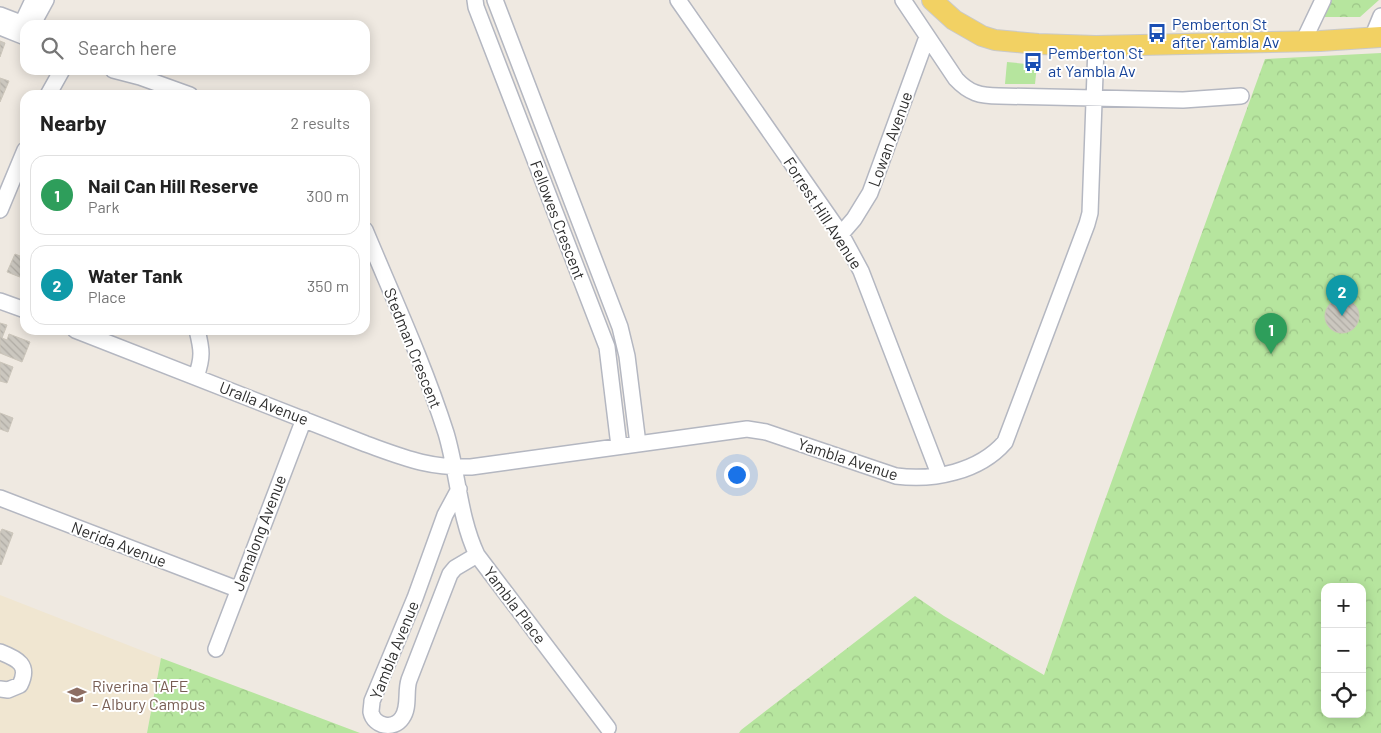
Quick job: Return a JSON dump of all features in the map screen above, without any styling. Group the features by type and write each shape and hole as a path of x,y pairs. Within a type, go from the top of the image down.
{"main road":[{"path":"932,0 944,13 964,27 982,36 995,40 1038,44 1096,46 1303,42 1377,38"}],"street":[{"path":"25,20 34,0"},
{"path":"35,20 46,0"},
{"name":"Fellowes Crescent","path":"475,0 476,7 607,347 619,446"},
{"name":"Fellowes Crescent","path":"495,0 620,326 627,356 638,444"},
{"name":"Forrest Hill Avenue","path":"678,0 841,234 861,271 939,474"},
{"path":"903,0 956,79 967,90 972,92 998,96 1183,100 1241,96"},
{"path":"1303,42 1323,0"},
{"path":"0,15 20,26"},
{"path":"1377,38 1374,29 1381,16"},
{"path":"0,28 20,29"},
{"name":"Lowan Avenue","path":"841,234 854,219 870,193 927,37"},
{"name":"Yambla Avenue","path":"455,467 471,467 729,431 757,430 896,476 913,478 939,474 968,468 985,459 997,451 1005,442 1090,213 1096,46"},
{"path":"48,90 50,75"},
{"path":"50,90 59,75"},
{"path":"140,75 178,90"},
{"path":"0,210 20,162"},
{"name":"Stedman Crescent","path":"370,242 434,398 455,467"},
{"path":"0,301 20,308"},
{"name":"Uralla Avenue","path":"89,335 404,458 433,465 455,467"},
{"path":"196,377 202,361 202,350 198,335"},
{"name":"Jemalong Avenue","path":"216,649 304,418"},
{"name":"Yambla Place","path":"455,467 466,526 477,555 608,728"},
{"name":"Yambla Avenue","path":"459,489 445,515 414,598 372,700 371,713 383,725 398,723 406,710 406,689 450,574 455,568 477,555"},
{"name":"Nerida Avenue","path":"0,498 238,590"},
{"path":"0,652 19,662 24,670 24,678 20,686 8,690 0,690"}],"shaded area":[{"name":"Riverina TAFE - Albury Campus","path":"0,595 161,658 147,733 0,733"}],"green space":[{"path":"1332,0 1379,0 1360,17 1324,17"},
{"path":"1381,53 1381,733 739,733 915,596 944,616 1044,675 1098,519 1265,59"},
{"path":"1007,62 1037,65 1035,84 1005,84"},
{"path":"161,658 360,733 147,733"}],"building":[{"path":"0,41 5,43 0,57"},
{"path":"0,78 9,81 0,102"},
{"path":"15,254 20,256 20,277 7,272"},
{"path":"1342,299 1349,300 1354,304 1358,309 1358,323 1354,328 1349,332 1342,333 1335,332 1330,328 1326,323 1325,316 1326,309 1330,304 1335,300"},
{"path":"0,323 7,325 2,338 7,340 9,334 30,342 22,362 0,353"},
{"path":"0,362 13,367 7,383 0,381"},
{"path":"0,413 13,418 8,432 0,429"},
{"path":"2,529 13,533 1,565 0,533"}],"place":[{"name":"Pemberton St after Yambla Av","path":"1157,33"},
{"name":"Pemberton St at Yambla Av","path":"1033,62"},
{"name":"Water Tank","path":"1342,316"},
{"name":"Nail Can Hill Reserve","path":"1271,354"},
{"name":"Riverina TAFE - Albury Campus","path":"77,695"}]}
